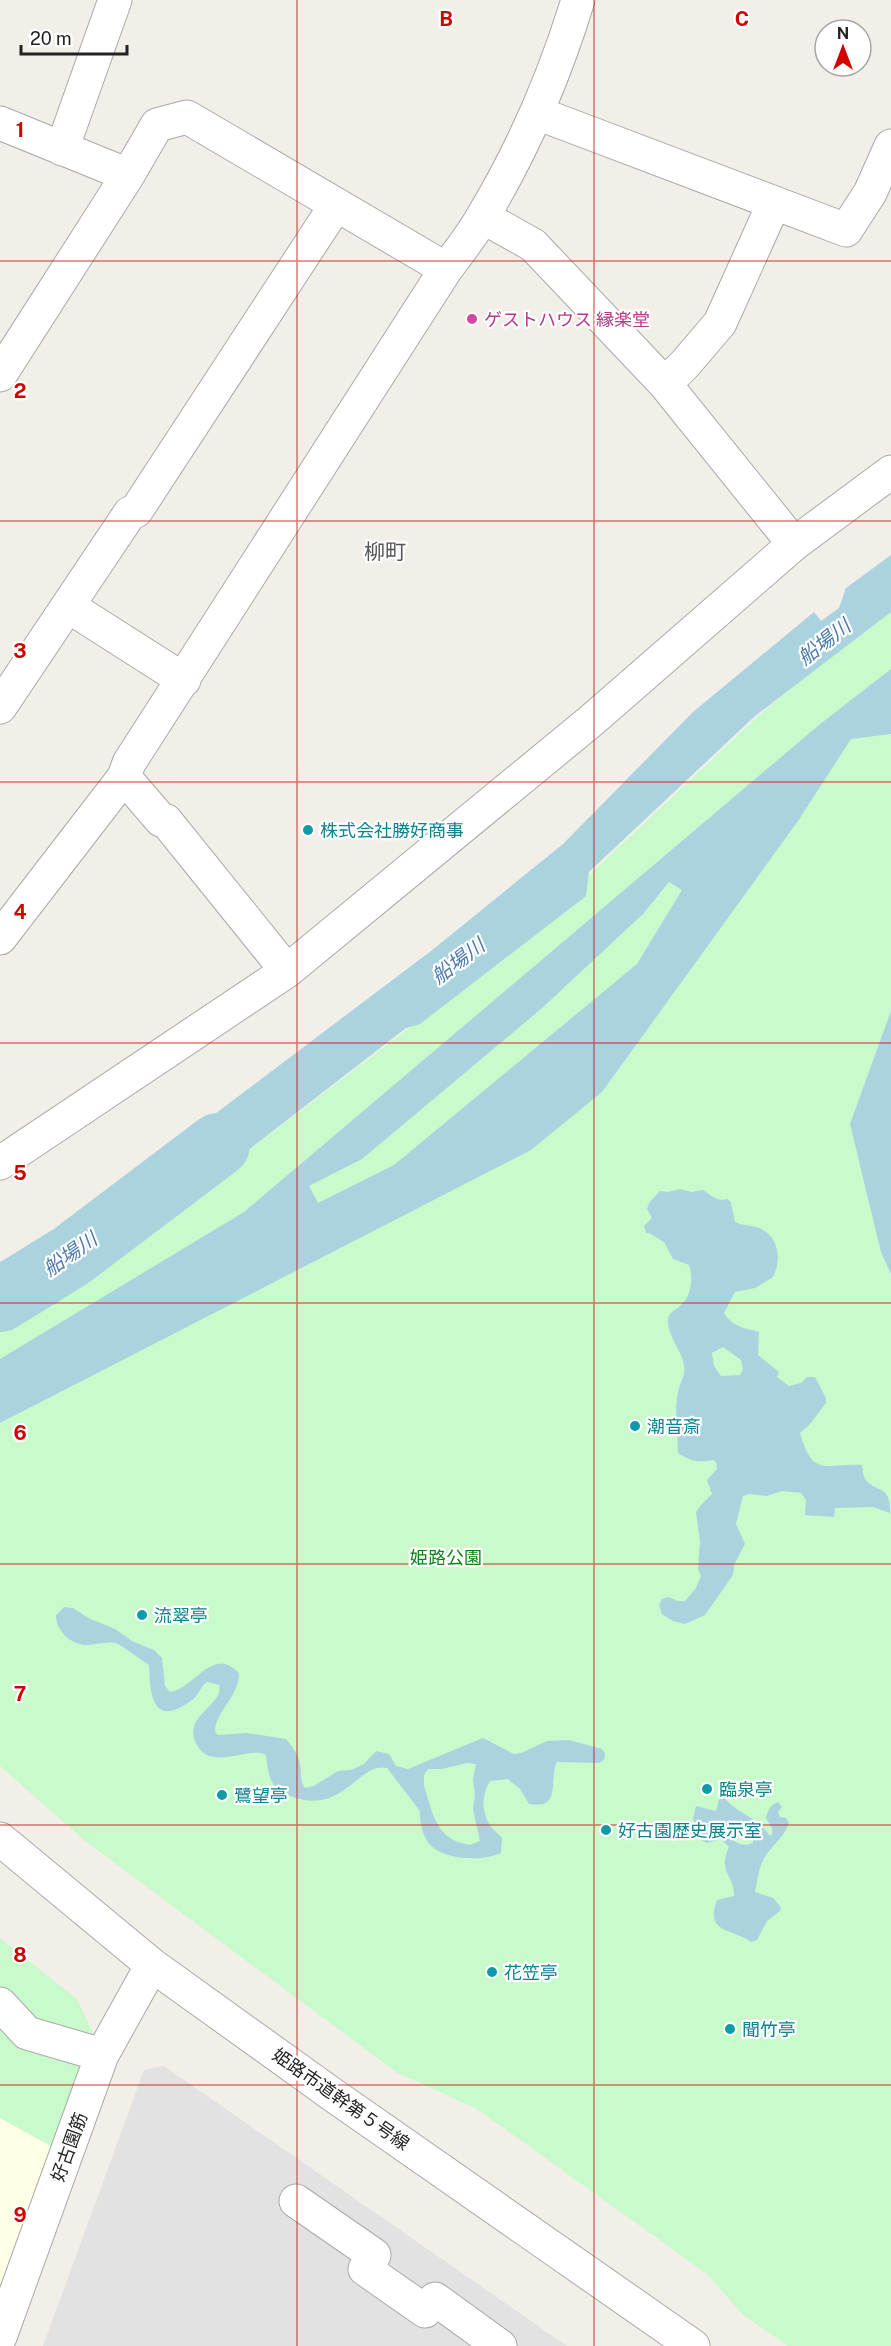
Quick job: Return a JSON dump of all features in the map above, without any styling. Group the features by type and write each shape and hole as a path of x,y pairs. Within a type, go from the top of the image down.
{"street":[{"path":"62,148 115,0"},
{"path":"0,938 124,777 129,763 446,269 483,217 537,113 563,48 578,0"},
{"path":"537,113 846,230 870,193 891,146"},
{"path":"0,375 128,175 157,125 187,117 446,269"},
{"path":"0,123 128,175"},
{"path":"664,384 685,364 720,323 774,203"},
{"path":"0,707 130,513 136,511 336,205"},
{"path":"483,217 533,245 664,384 794,544"},
{"path":"0,1163 287,971 592,720 794,544 891,472"},
{"path":"68,606 183,680"},
{"path":"124,777 161,820 166,821 287,971"},
{"name":"姫路市道幹第５号線","path":"0,1839 152,1965 333,2095 693,2346"},
{"name":"好古園筋","path":"0,2337 102,2055 152,1965"},
{"path":"0,2004 27,2033 102,2055"},
{"path":"296,2201 374,2255 365,2269 426,2311 435,2299 500,2346"}],"shaded area":[{"path":"164,2066 567,2346 43,2346 144,2070"},
{"path":"0,2118 51,2146 0,2286"}],"green space":[{"name":"姫路公園","path":"891,610 891,2346 788,2346 742,2314 707,2274 477,2109 396,2072 84,1840 0,1766 0,1321 199,1188 585,894 589,875 767,708"},
{"path":"0,1938 77,1999 93,2032 51,2146 0,2118"}],"water":[{"path":"891,555 891,612 755,716 589,872 586,896 420,1024 406,1028 195,1191 145,1199 108,1224 95,1250 52,1286 0,1320 0,1287 16,1277 44,1249 125,1200 141,1186 157,1166 179,1151 183,1138 431,951 563,844 693,712 814,612 821,621 839,608 846,588"},
{"path":"891,669 891,734 851,739 798,821 602,1092 531,1150 0,1423 0,1359 244,1212 819,725","holes":["669,882 682,890 637,964 394,1165 318,1203 309,1186 362,1159 541,1009 643,914"]},
{"path":"891,1011 891,1274 881,1252 850,1124"},
{"path":"680,1189 691,1192 703,1190 718,1199 728,1199 735,1222 759,1228 771,1236 778,1256 773,1277 755,1288 735,1292 724,1313 735,1324 759,1332 758,1355 779,1372 777,1377 789,1386 801,1383 807,1377 815,1377 826,1398 826,1403 800,1433 810,1457 822,1466 862,1465 866,1480 885,1493 890,1504 890,1513 873,1507 835,1508 834,1517 805,1515 806,1500 801,1493 782,1491 767,1496 749,1494 743,1496 736,1524 745,1544 734,1565 733,1575 705,1615 685,1624 673,1621 662,1614 659,1605 662,1599 669,1597 677,1601 685,1601 696,1588 701,1576 698,1569 700,1541 696,1512 712,1494 707,1480 717,1469 716,1462 713,1460 694,1461 678,1453 677,1399 684,1369 681,1354 670,1333 668,1319 688,1296 691,1286 690,1270 689,1265 673,1259 664,1242 646,1233 644,1226 652,1218 647,1209 649,1203 660,1191","holes":["723,1347 741,1360 743,1369 740,1375 721,1376 714,1366 712,1353"]},
{"path":"64,1607 73,1608 88,1618 115,1629 132,1641 154,1650 162,1658 165,1686 170,1692 179,1689 212,1666 221,1664 230,1666 239,1673 238,1682 219,1717 215,1732 218,1735 247,1733 286,1739 298,1757 301,1779 305,1788 314,1786 338,1771 351,1770 364,1764 376,1751 389,1754 396,1766 408,1769 483,1738 514,1754 547,1741 569,1740 602,1749 605,1754 604,1760 599,1763 557,1762 550,1798 540,1805 529,1804 520,1789 508,1779 490,1781 485,1792 484,1811 488,1823 502,1838 501,1853 477,1858 442,1853 428,1842 421,1826 420,1811 387,1768 377,1768 367,1772 337,1795 324,1799 308,1801 290,1796 277,1789 271,1780 266,1755 250,1753 211,1757 203,1753 197,1745 193,1732 194,1727 200,1716 218,1696 219,1685 207,1682 194,1698 179,1708 169,1711 162,1710 156,1705 153,1697 149,1665 118,1644 86,1645 74,1642 61,1631 56,1615","holes":["467,1763 476,1764 473,1779 475,1795 473,1809 480,1841 470,1845 458,1842 443,1832 434,1816 424,1786 424,1775 428,1769 442,1769"]},
{"path":"721,1793 732,1805 772,1835 772,1828 766,1818 770,1808 778,1802 782,1807 778,1812 780,1817 786,1818 789,1823 763,1860 755,1892 773,1898 781,1907 780,1911 767,1921 757,1940 751,1942 717,1925 714,1919 717,1900 734,1896 725,1862 729,1847 721,1839 707,1843 698,1838 693,1818 696,1806 716,1811","holes":["729,1828 749,1828 753,1835 753,1843 745,1845 738,1843 726,1834"]}],"waterway":[{"name":"船場川","path":"0,1300 71,1256 218,1145"}],"place":[{"name":"ゲストハウス 縁楽堂","path":"472,319"},
{"name":"株式会社勝好商事","path":"308,830"},
{"name":"潮音斎","path":"635,1426"},
{"name":"流翠亭","path":"142,1615"},
{"name":"臨泉亭","path":"707,1789"},
{"name":"鷺望亭","path":"222,1795"},
{"name":"好古園歴史展示室","path":"606,1830"},
{"name":"花笠亭","path":"492,1972"},
{"name":"聞竹亭","path":"730,2029"}],"district":[{"name":"柳町","path":"385,551"}]}
